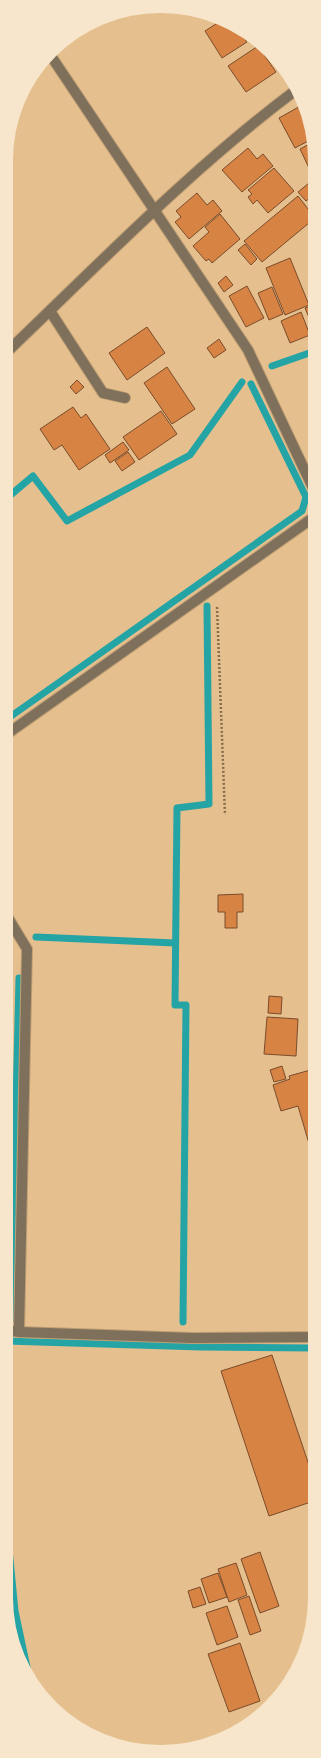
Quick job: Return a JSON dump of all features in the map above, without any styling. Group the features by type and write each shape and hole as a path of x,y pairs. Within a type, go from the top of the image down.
{"street":[{"path":"53,60 155,209 248,350 308,477"},
{"path":"13,346 155,209 247,126 292,93"},
{"path":"50,311 103,393 125,398"},
{"path":"13,730 308,521"},
{"path":"13,926 26,949 19,1332"},
{"path":"13,1331 193,1338 308,1337"}],"path":[{"path":"217,586 225,815"}],"building":[{"path":"216,24 226,28 247,42 222,58 205,31"},
{"path":"255,48 265,56 276,72 246,92 228,66"},
{"path":"298,107 307,142 295,148 279,118"},
{"path":"307,145 308,166 300,149"},
{"path":"248,148 257,159 263,154 273,166 242,192 222,170"},
{"path":"274,168 294,191 268,213 257,200 253,204 248,197 252,194 248,190"},
{"path":"308,184 308,199 306,201 298,192"},
{"path":"197,193 207,205 213,200 222,211 189,239 175,222 181,217 176,211"},
{"path":"298,196 308,209 308,224 262,262 244,241"},
{"path":"220,214 240,239 212,263 209,259 206,261 193,246 209,232 205,227"},
{"path":"245,244 257,259 251,265 238,250"},
{"path":"290,258 308,305 285,315 266,268"},
{"path":"226,276 233,285 224,292 218,283"},
{"path":"247,286 264,318 246,327 229,296"},
{"path":"272,287 283,314 269,320 258,293"},
{"path":"308,307 308,315 305,308"},
{"path":"301,312 308,330 308,336 290,343 281,321"},
{"path":"147,327 165,353 127,380 109,353"},
{"path":"219,339 226,350 214,358 207,348"},
{"path":"167,367 195,409 172,424 144,383"},
{"path":"77,380 84,387 76,394 70,387"},
{"path":"73,407 81,418 86,414 110,449 79,470 62,445 54,450 40,429"},
{"path":"161,411 177,434 139,460 123,437"},
{"path":"123,442 129,450 110,463 105,455"},
{"path":"128,452 135,462 122,471 115,461"},
{"path":"243,894 243,912 237,912 237,928 225,928 225,912 218,912 218,895"},
{"path":"269,996 282,997 281,1014 268,1013"},
{"path":"267,1017 298,1019 296,1056 264,1054"},
{"path":"282,1066 286,1079 274,1082 270,1070"},
{"path":"308,1071 308,1140 298,1106 281,1111 273,1085 290,1079 289,1076"},
{"path":"272,1355 308,1462 308,1503 269,1516 221,1371"},
{"path":"260,1552 279,1606 260,1613 241,1559"},
{"path":"236,1563 247,1595 229,1602 218,1569"},
{"path":"218,1573 227,1597 209,1603 201,1579"},
{"path":"200,1587 206,1604 193,1608 188,1591"},
{"path":"249,1596 261,1631 250,1635 238,1600"},
{"path":"227,1606 238,1637 217,1645 206,1613"},
{"path":"240,1643 260,1701 229,1712 208,1654"}],"waterway":[{"path":"272,366 308,353"},
{"path":"13,493 33,476 67,521 190,455 242,382"},
{"path":"13,715 302,511 306,497 251,384"},
{"path":"183,1322 186,1005 175,1005 177,808 209,804 207,606"},
{"path":"36,937 175,943"},
{"path":"13,1234 19,978"},
{"path":"13,1341 201,1347 308,1348"},
{"path":"13,1590 15,1611 24,1655"}]}
